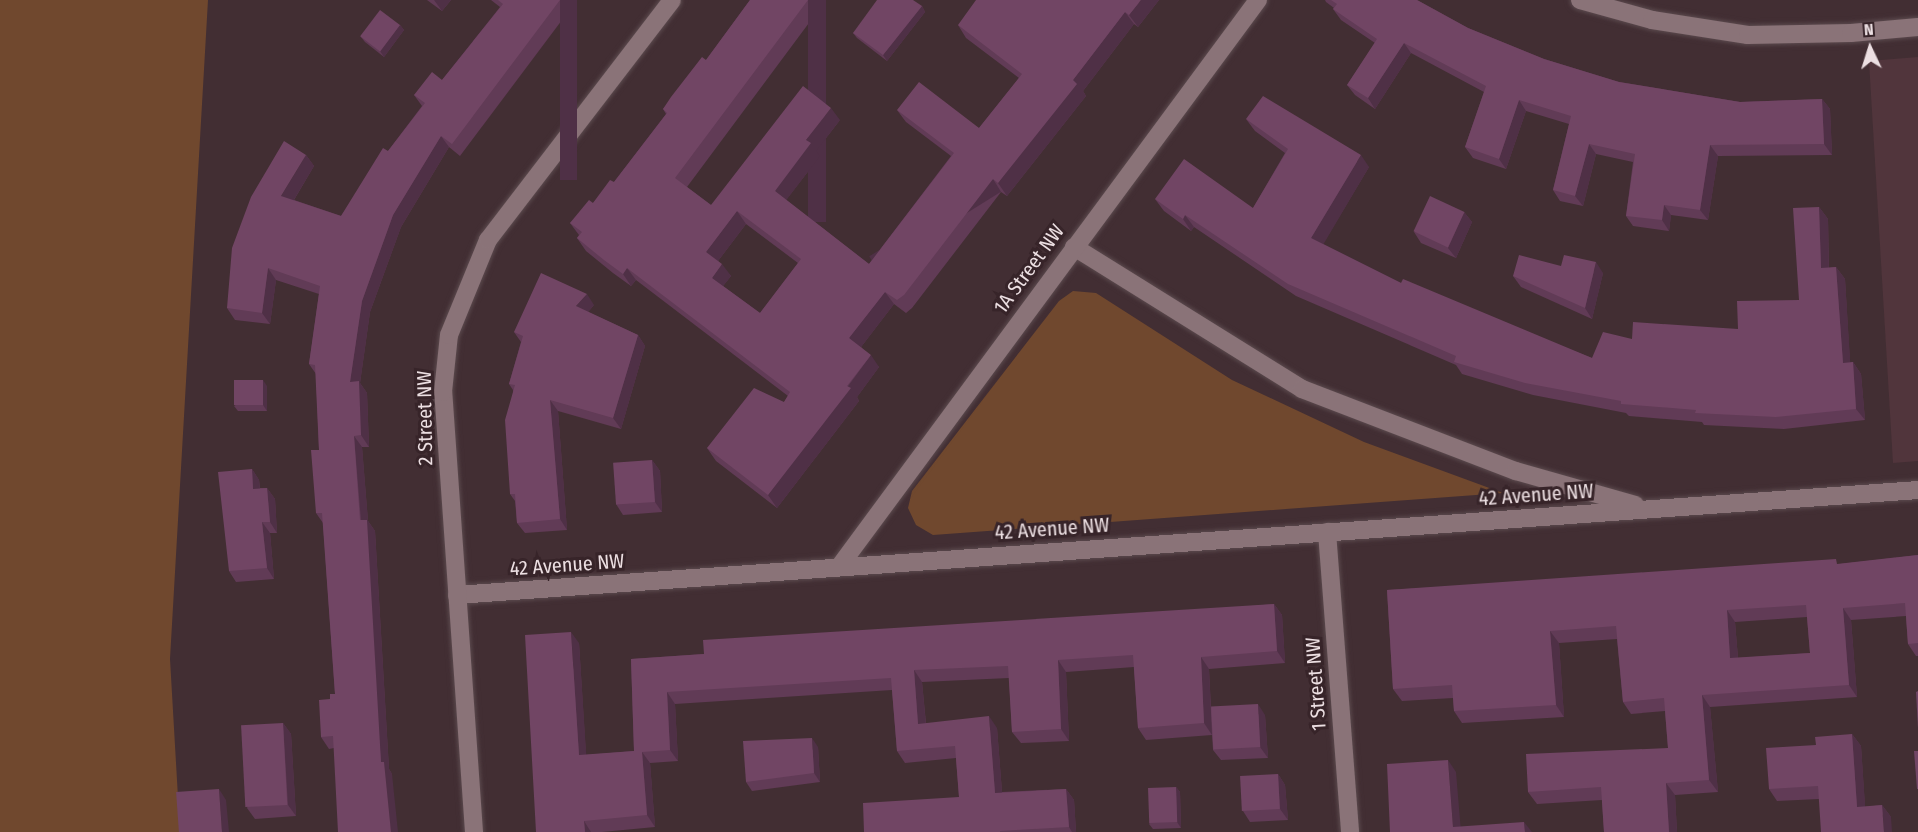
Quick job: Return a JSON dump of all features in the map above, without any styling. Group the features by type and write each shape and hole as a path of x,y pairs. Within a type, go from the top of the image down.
{"street":[{"name":"2 Street NW","path":"474,832 442,392 449,334 466,286 488,240 672,0"},
{"name":"1A Street NW","path":"839,567 1258,0"},
{"path":"1580,0 1652,20 1748,35 1851,33 1918,27"},
{"name":"42 Avenue NW","path":"1074,247 1302,389 1516,471 1649,509"},
{"name":"42 Avenue NW","path":"457,596 1918,490"},
{"name":"1 Street NW","path":"1327,532 1350,832"}],"shaded area":[{"path":"0,0 208,0 170,659 180,832 0,832"},
{"path":"1918,57 1918,461 1893,463 1869,61"},
{"path":"1073,291 1096,293 1232,380 1364,442 1503,493 933,535 916,525 908,508 912,491 1059,301"}],"building":[{"path":"498,0 560,0 452,144 441,136 393,215 362,301 350,382 359,381 361,435 354,436 360,520 367,520 381,762 384,762 391,832 338,832 333,736 321,737 319,700 330,699 330,694 335,694 322,513 316,513 311,450 319,450 315,365 309,364 320,286 268,268 262,313 227,308 232,248 251,197 284,141 306,155 281,196 341,216 383,148 388,151 425,103 414,95 432,72 442,80 503,4"},
{"path":"750,0 808,0 675,178 711,205 803,86 831,108 806,140 811,143 775,191 869,264 954,153 897,110 919,82 979,128 1022,74 958,25 976,0 1141,0 1129,15 1125,12 1073,80 1077,84 998,183 993,179 904,295 897,300 885,292 849,338 871,355 847,386 851,388 768,495 707,448 754,388 784,402 790,392 627,268 623,274 604,260 577,238 582,232 570,223 589,200 593,203 610,180 614,182 667,113 663,109 671,97 702,57 706,60","holes":["737,211 801,259 760,313 712,278 722,264 706,252"]},
{"path":"877,0 913,0 922,6 883,55 853,33"},
{"path":"1331,0 1417,0 1468,28 1544,59 1619,82 1740,102 1822,99 1824,144 1710,145 1700,210 1664,205 1662,220 1626,216 1635,154 1589,144 1575,196 1553,190 1571,116 1519,100 1499,159 1465,147 1486,86 1404,43 1368,98 1347,85 1377,39 1333,9 1337,4"},
{"path":"380,10 400,25 380,51 360,36"},
{"path":"1263,96 1361,155 1311,238 1401,283 1403,279 1592,358 1603,332 1632,339 1633,322 1738,329 1737,301 1799,300 1793,208 1819,207 1821,268 1836,267 1843,363 1853,362 1856,409 1776,417 1695,413 1696,410 1621,404 1621,401 1525,383 1454,362 1456,356 1288,284 1185,215 1183,219 1155,199 1184,159 1253,208 1288,149 1246,119"},
{"path":"1430,196 1464,212 1448,247 1414,231"},
{"path":"1519,255 1561,266 1564,255 1596,262 1585,308 1513,276"},
{"path":"541,273 587,294 576,306 638,335 613,418 550,400 560,519 517,523 515,494 510,494 505,420 515,385 509,384 523,336 514,332"},
{"path":"234,380 263,380 263,405 234,405"},
{"path":"652,460 655,502 616,505 613,463"},
{"path":"252,469 253,489 267,488 270,522 262,522 267,568 229,571 218,472"},
{"path":"1918,555 1918,643 1908,644 1905,603 1843,608 1849,685 1702,695 1709,780 1666,783 1669,832 1604,832 1601,787 1528,792 1526,754 1668,748 1664,698 1623,702 1616,626 1550,631 1556,705 1454,711 1452,685 1393,689 1387,590 1836,559 1837,564","holes":["1806,605 1810,653 1730,658 1727,610"]},
{"path":"1274,604 1277,651 1201,657 1204,723 1138,728 1133,655 1058,660 1061,729 1012,732 1008,666 914,670 918,724 989,716 995,793 1066,789 1069,827 1000,832 864,832 863,803 959,797 955,746 897,751 891,678 667,692 670,750 642,752 647,815 584,821 585,832 536,832 525,635 571,632 579,755 634,751 631,659 704,654 703,640"},
{"path":"1918,691 1918,728 1916,692"},
{"path":"1258,704 1260,747 1213,749 1211,706"},
{"path":"283,723 287,805 245,807 241,725"},
{"path":"1852,734 1857,807 1882,805 1884,832 1821,832 1818,786 1769,789 1766,748 1816,745 1815,737"},
{"path":"812,738 814,773 746,782 743,741"},
{"path":"1914,751 1918,751 1918,789 1917,789"},
{"path":"1448,760 1453,827 1524,822 1525,832 1390,832 1387,764"},
{"path":"1278,774 1280,809 1242,811 1240,776"},
{"path":"1176,787 1177,822 1149,823 1148,788"},
{"path":"219,789 222,832 179,832 176,792"}]}
